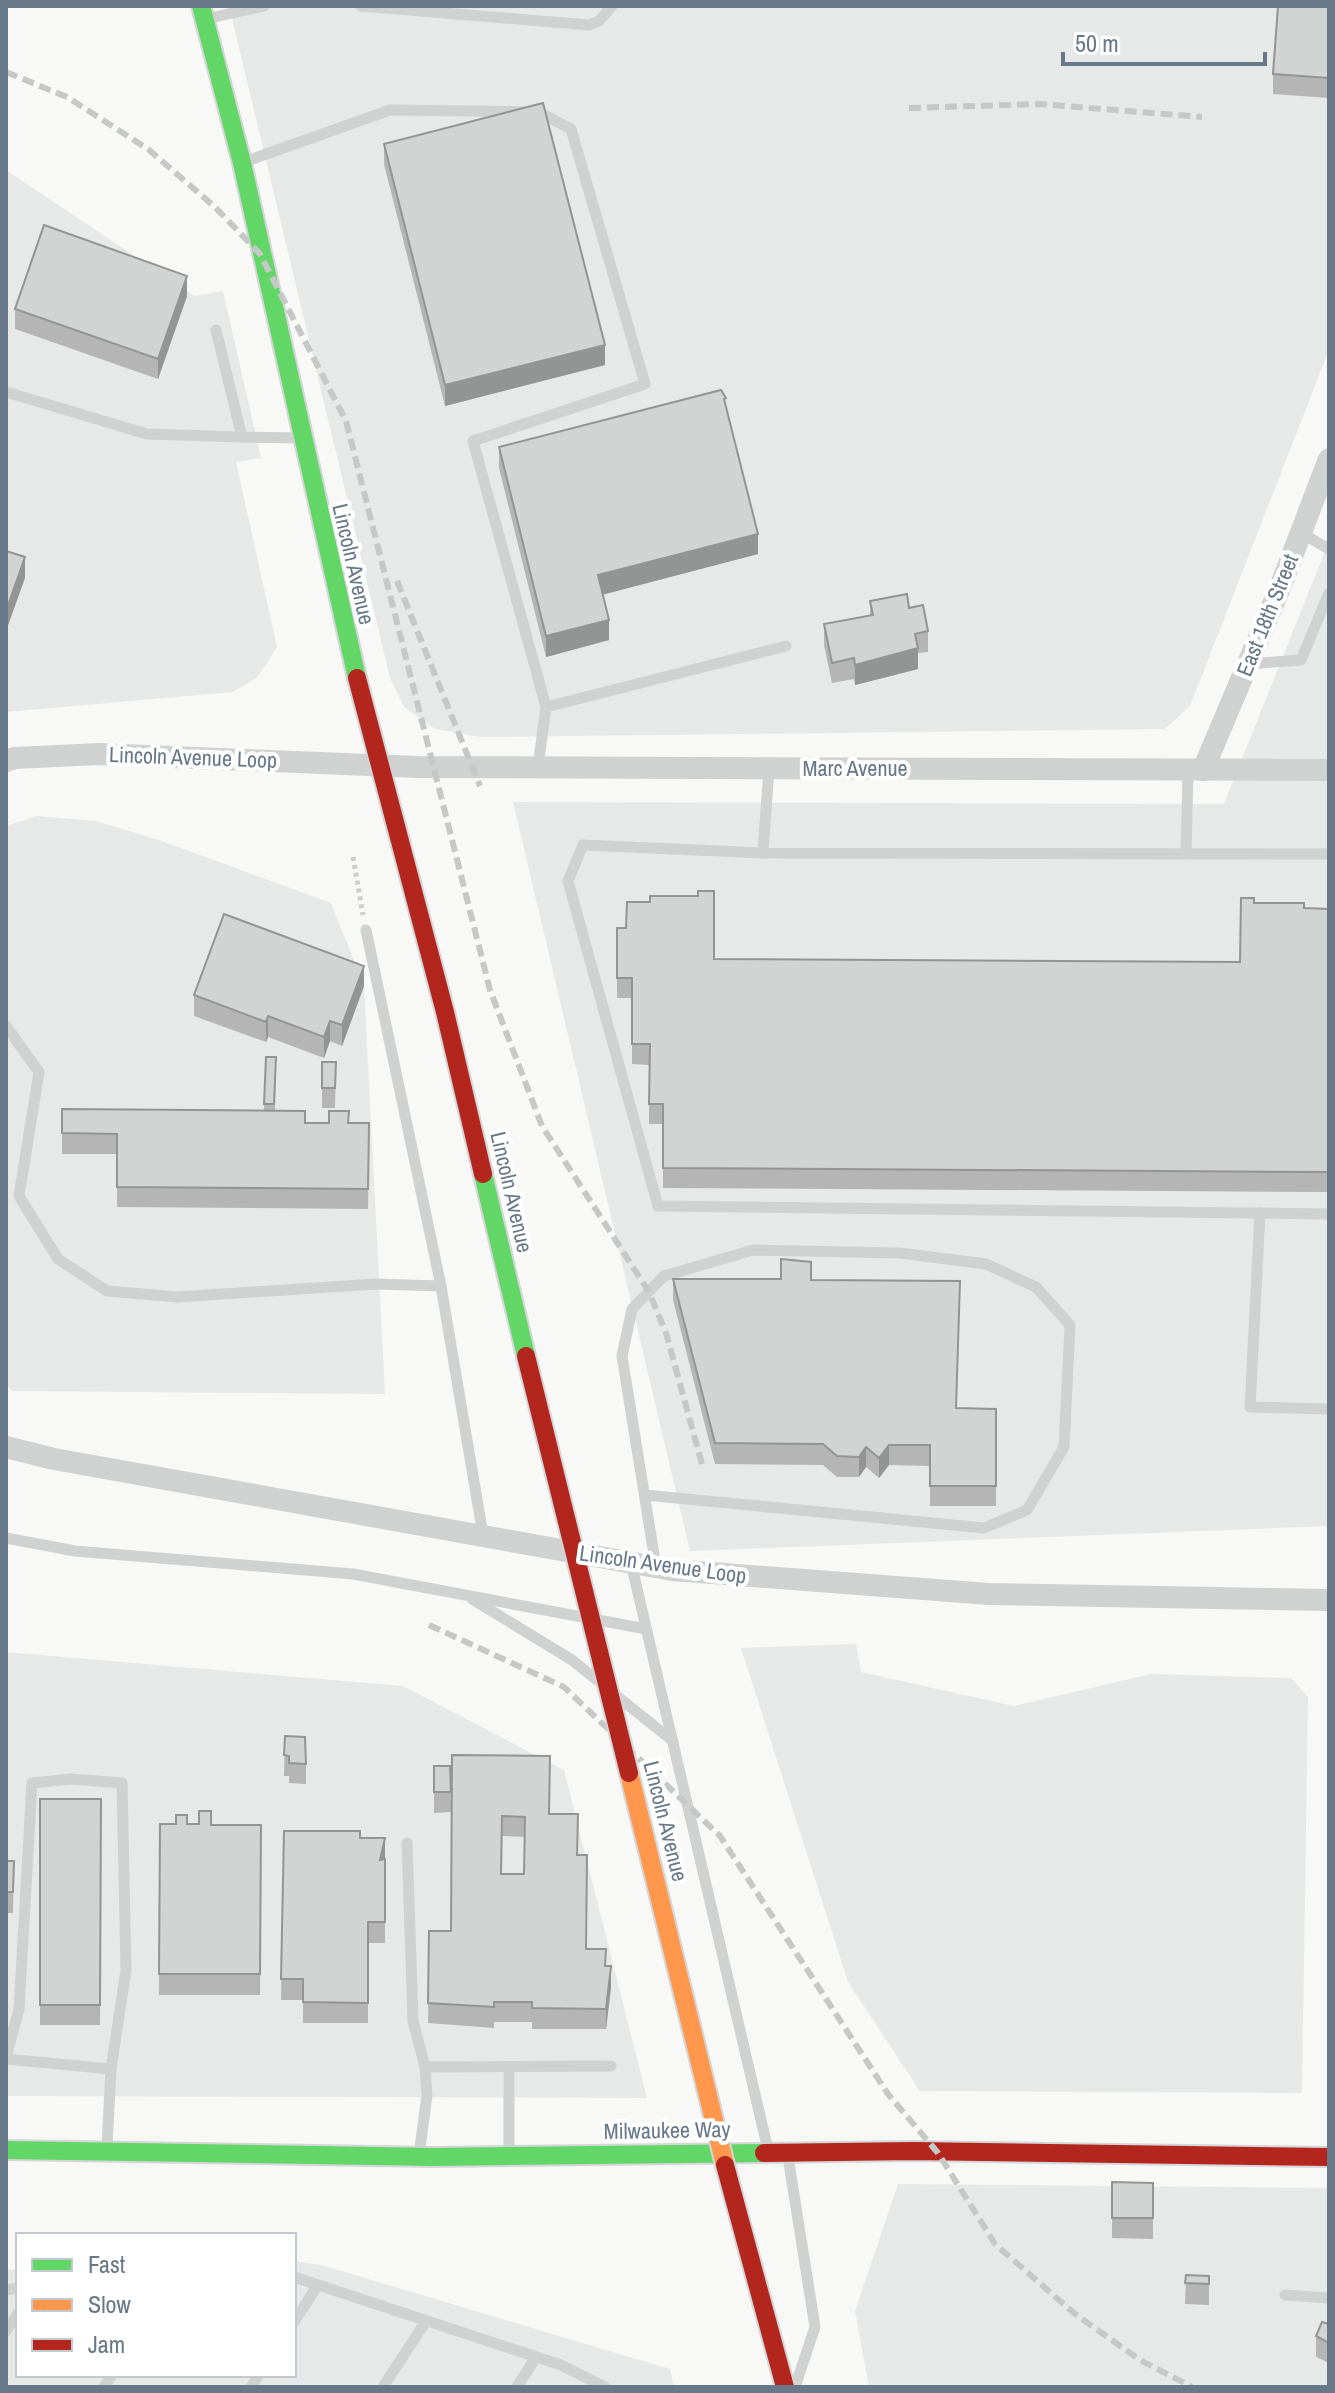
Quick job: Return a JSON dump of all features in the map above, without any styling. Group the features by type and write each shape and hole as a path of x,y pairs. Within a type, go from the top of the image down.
{"street":[{"name":"Lincoln Avenue","path":"203,13 242,163 300,438 380,766 445,1012 526,1356 723,2156 785,2387"},
{"name":"East 18th Street","path":"1195,770 1248,664 1329,459"},
{"name":"Lincoln Avenue Loop","path":"6,761 99,754 380,766"},
{"name":"Marc Avenue","path":"380,766 1329,770"},
{"name":"Lincoln Avenue Loop","path":"6,1447 54,1459 656,1567 989,1594 1329,1600"},
{"name":"Milwaukee Way","path":"6,2150 419,2156 778,2153 1329,2157"}],"lane":[{"path":"203,13 264,6"},
{"path":"361,6 589,25 599,21 612,6"},
{"path":"242,163 390,110 539,112 571,129 645,384 473,441 546,707 538,767"},
{"path":"216,330 242,437"},
{"path":"6,392 147,434 300,438"},
{"path":"1301,533 1329,549"},
{"path":"1248,664 1301,660 1329,593"},
{"path":"546,707 786,646"},
{"path":"763,853 769,768"},
{"path":"1186,854 1195,770"},
{"path":"1329,854 763,853 583,845 568,881 658,1206 1329,1214"},
{"path":"366,930 441,1286 483,1535"},
{"path":"6,1026 39,1072 19,1196 58,1259 107,1291 177,1297 376,1284 441,1286"},
{"path":"1260,1213 1250,1407 1329,1409"},
{"path":"645,1495 984,1528 1027,1510 1064,1447 1070,1325 1036,1287 986,1264 900,1253 753,1250 664,1276 632,1309 622,1356 656,1567"},
{"path":"6,1538 75,1551 353,1574 646,1629"},
{"path":"630,1562 778,2153 815,2327 795,2387"},
{"path":"465,1594 572,1660 674,1742"},
{"path":"107,2152 111,2069 126,1970 122,1783 71,1779 32,1783 19,2009 6,2058 111,2069"},
{"path":"407,1843 413,2021 425,2067 427,2095 419,2156"},
{"path":"425,2067 611,2066"},
{"path":"509,2068 509,2156"},
{"path":"296,2278 536,2357 605,2387"},
{"path":"296,2319 318,2285"},
{"path":"1285,2295 1329,2298"},
{"path":"383,2387 426,2321"},
{"path":"517,2387 536,2357"}],"path":[{"path":"353,857 366,930"}],"shaded area":[{"path":"229,6 1329,6 1329,350 1190,706 1165,729 480,737 435,729 404,707 390,678"},
{"path":"6,170 194,296 223,291 261,458 236,462 277,647 257,678 233,692 6,712"},
{"path":"1329,541 1329,1526 690,1551 513,802 1224,804"},
{"path":"37,816 96,821 159,840 331,903 364,986 385,1394 12,1391 6,1384 6,826"},
{"path":"856,1644 861,1672 1014,1706 1151,1674 1291,1678 1308,1697 1302,2093 920,2091 848,1982 741,1648"},
{"path":"6,1652 403,1686 564,1770 647,2098 6,2096"},
{"path":"898,2184 1329,2188 1329,2387 869,2387 855,2311"},
{"path":"296,2261 321,2265 670,2369 674,2387 6,2387 6,2270 16,2269 16,2377 296,2377"}],"building":[{"path":"1278,6 1329,6 1329,78 1273,74"},
{"path":"543,103 605,345 445,385 384,144"},
{"path":"44,225 187,276 158,359 15,309"},
{"path":"721,390 726,398 758,534 598,575 609,620 546,636 499,447"},
{"path":"6,551 25,557 6,611"},
{"path":"907,594 909,608 923,605 928,631 915,634 918,648 855,665 854,658 832,663 824,624 873,615 870,601"},
{"path":"698,891 714,891 714,959 1240,962 1241,898 1254,898 1254,903 1304,903 1304,908 1329,909 1329,1172 663,1168 663,1104 649,1104 650,1044 632,1044 632,978 617,978 617,928 626,928 627,902 650,902 650,896 698,896"},
{"path":"224,914 364,966 342,1025 330,1021 324,1037 268,1016 266,1022 194,995"},
{"path":"266,1057 276,1057 274,1104 264,1104"},
{"path":"322,1062 336,1062 335,1088 322,1088"},
{"path":"62,1109 305,1111 305,1123 329,1123 329,1111 349,1111 348,1123 369,1123 368,1189 117,1187 117,1134 62,1133"},
{"path":"781,1259 811,1262 811,1280 960,1281 956,1408 996,1409 996,1486 930,1486 930,1445 889,1445 879,1458 866,1447 859,1457 837,1456 823,1444 715,1443 673,1279 781,1279"},
{"path":"285,1736 305,1737 306,1764 289,1763 289,1756 284,1755"},
{"path":"452,1755 550,1756 549,1814 578,1814 577,1855 587,1855 586,1949 606,1949 605,1966 611,1966 606,2009 532,2008 532,2002 494,2002 494,2007 428,2003 429,1931 451,1931","holes":["502,1816 525,1817 524,1874 501,1874"]},
{"path":"434,1766 450,1766 451,1792 434,1792"},
{"path":"40,1799 101,1799 100,2005 40,2005"},
{"path":"199,1811 211,1811 211,1825 261,1825 260,1974 159,1974 160,1824 176,1824 176,1815 187,1815 187,1824 199,1824"},
{"path":"284,1831 360,1831 360,1838 385,1838 380,1860 385,1859 385,1922 368,1922 368,2003 303,2002 303,1979 281,1979"},
{"path":"6,1861 14,1861 13,1892 6,1892"},
{"path":"1112,2182 1153,2183 1153,2218 1112,2218"},
{"path":"1186,2275 1209,2276 1209,2284 1185,2283"},
{"path":"1322,2322 1329,2324 1329,2343 1316,2336"}],"railway":[{"path":"6,72 67,97 148,149 215,207 260,254 346,421 490,990 542,1126 649,1292 666,1333 703,1468"},
{"path":"909,108 1040,104 1202,117"},
{"path":"397,581 480,786"},
{"path":"429,1625 564,1687 720,1836 888,2094 938,2153 995,2244 1075,2314 1140,2360 1192,2387"}],"traffic: fast":[{"path":"201,6 242,163 357,678"},
{"path":"483,1174 526,1356"},
{"path":"6,2150 433,2157 764,2153"}],"traffic: jam":[{"path":"357,678 445,1012 483,1174"},
{"path":"526,1356 629,1773"},
{"path":"764,2153 913,2151 1329,2157"},
{"path":"725,2165 785,2387"}],"traffic: slow":[{"path":"629,1773 725,2165"}]}
